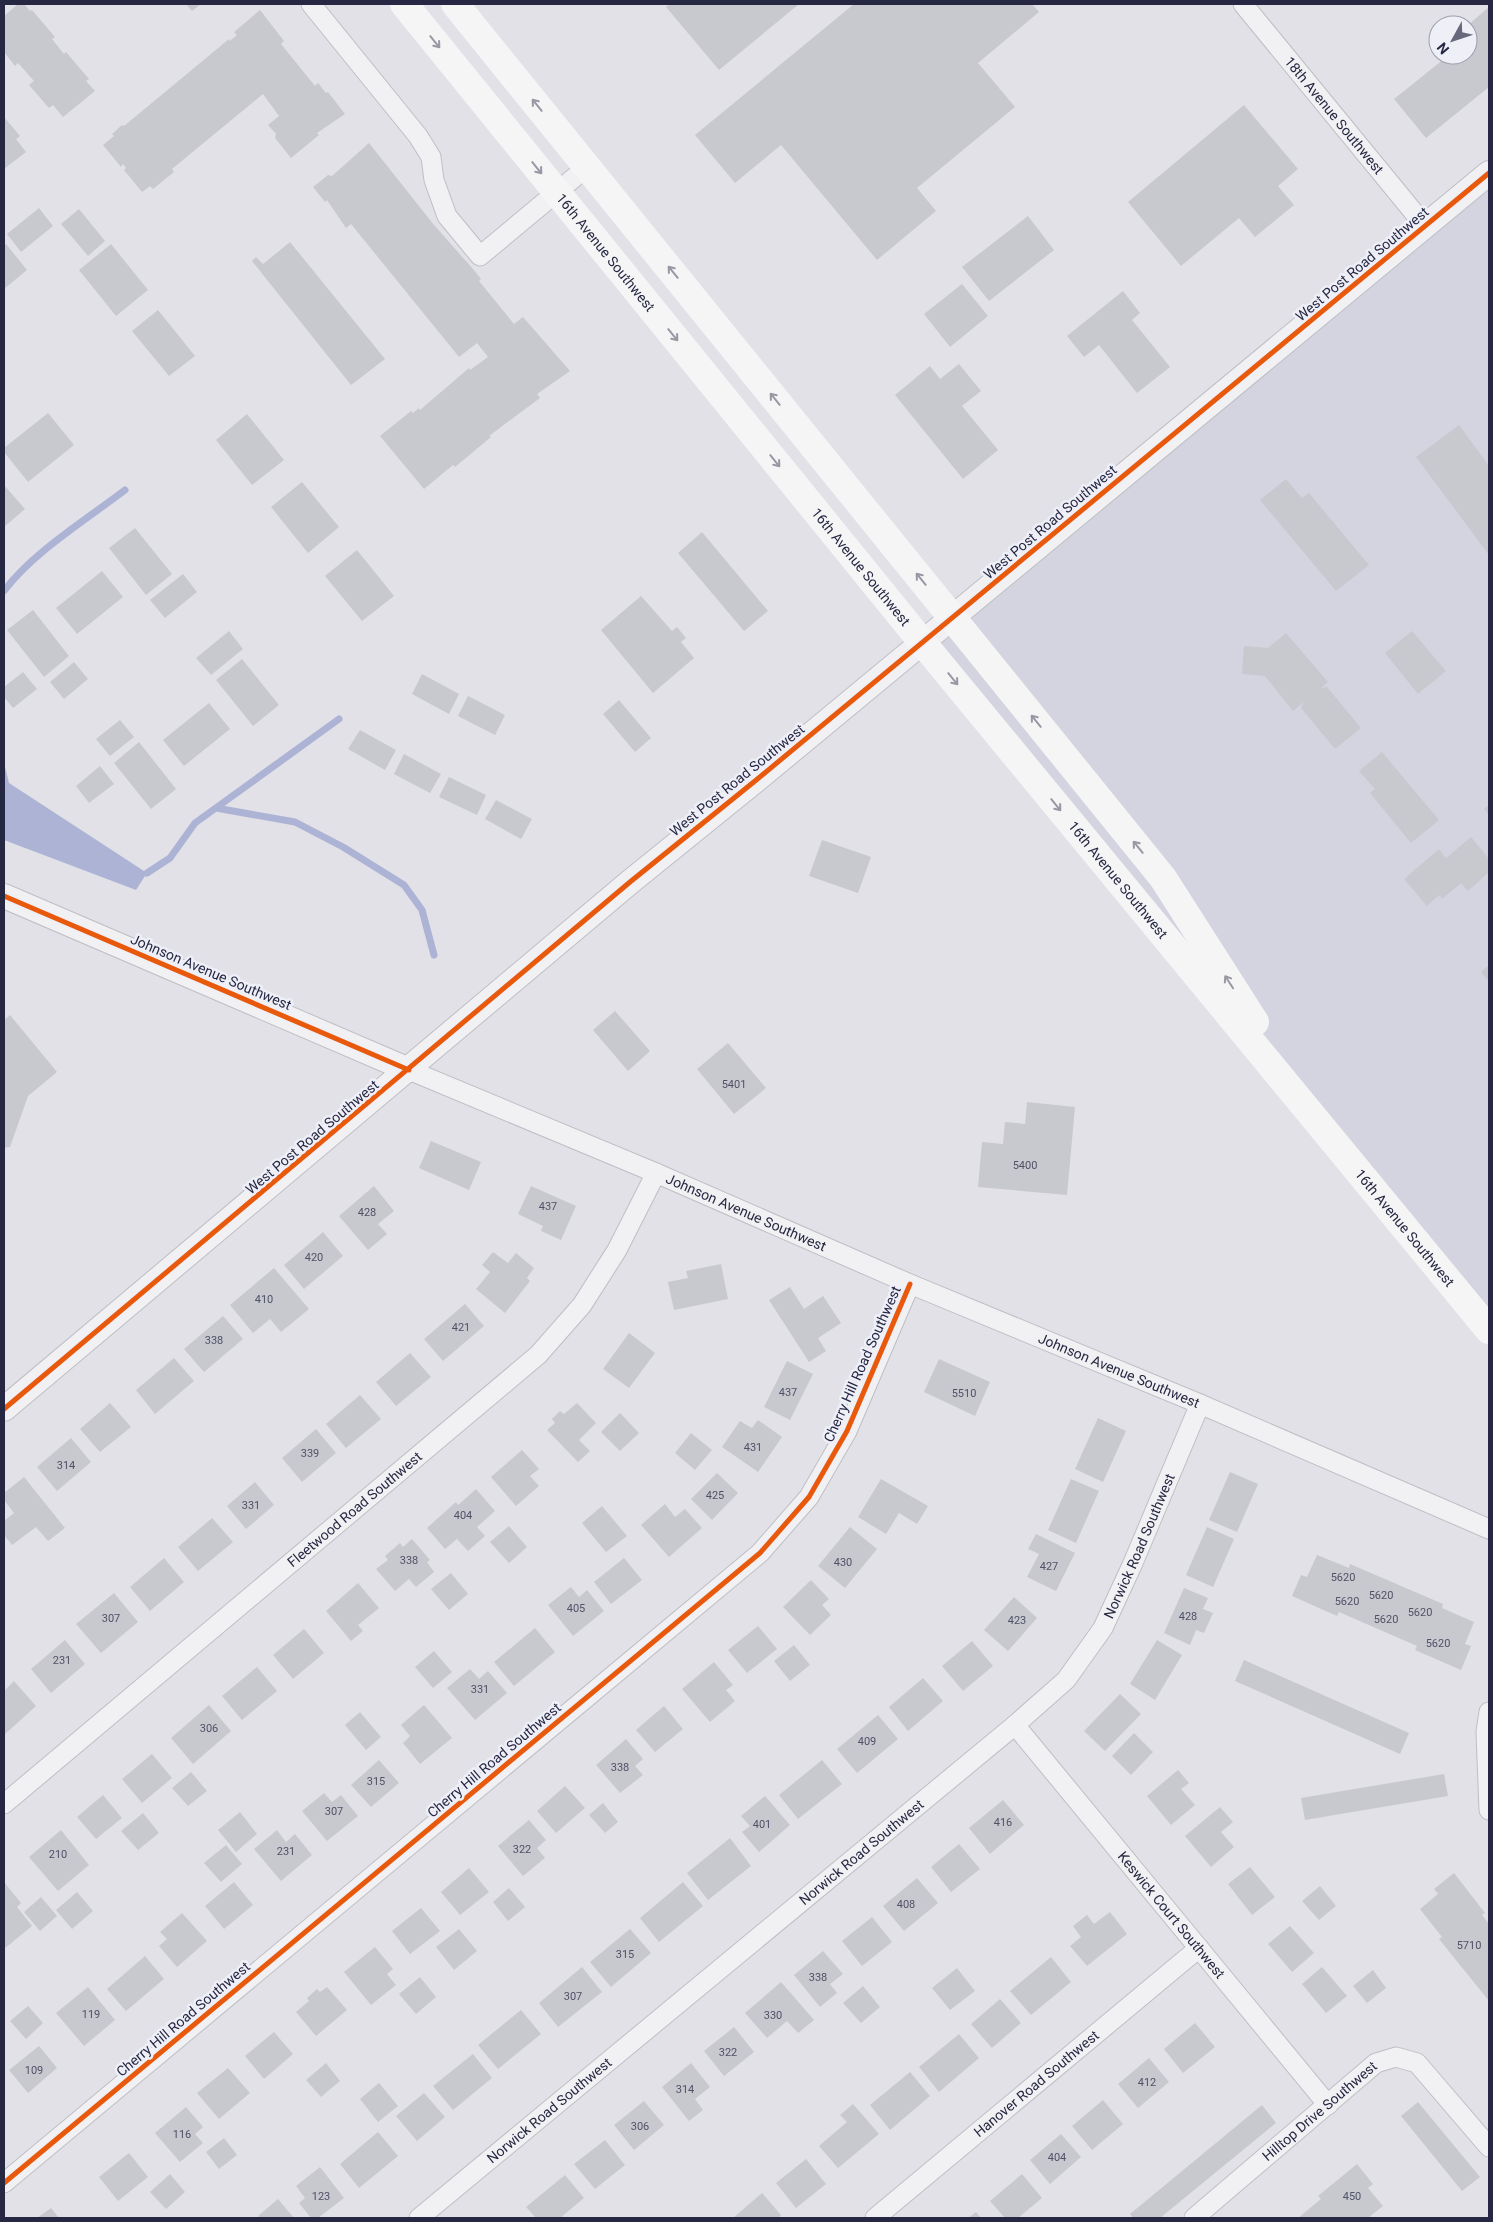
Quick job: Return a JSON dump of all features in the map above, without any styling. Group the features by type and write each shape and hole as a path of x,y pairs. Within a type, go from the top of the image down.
{"main road":[{"name":"16th Avenue Southwest","path":"404,4 922,642 1489,1330"},
{"name":"16th Avenue Southwest","path":"455,4 1163,878 1321,1126"}],"street":[{"path":"311,4 418,136 431,157 434,180 447,216 480,256 587,167"},
{"name":"18th Avenue Southwest","path":"1243,4 1425,226"},
{"name":"West Post Road Southwest","path":"4,1409 630,882 1489,173"},
{"name":"Johnson Avenue Southwest","path":"4,896 409,1070 656,1173 910,1284 1200,1404 1489,1529"},
{"name":"Fleetwood Road Southwest","path":"4,1804 538,1355 582,1305 617,1250 656,1173"},
{"name":"Cherry Hill Road Southwest","path":"4,2183 760,1553 809,1497 846,1431 910,1284"},
{"name":"Norwick Road Southwest","path":"419,2218 1066,1680 1103,1628 1133,1564 1200,1404"},
{"path":"1489,1712 1489,1810"},
{"name":"Keswick Court Southwest","path":"1015,1724 1328,2105"},
{"name":"Hanover Road Southwest","path":"874,2218 1199,1948"},
{"name":"Hilltop Drive Southwest","path":"1194,2218 1376,2063 1396,2057 1417,2063 1489,2146"}],"shaded area":[{"path":"1489,173 1489,1330 922,642"}],"water":[{"path":"4,763 9,783 147,873 136,890 4,840"}],"building":[{"path":"18,4 24,4 30,11 32,10 55,37 52,39 64,54 66,52 89,79 86,81 95,91 63,117 53,105 49,108 29,85 34,81 18,63 15,66 4,52 4,16"},
{"path":"186,4 201,4 192,11"},
{"path":"670,4 799,4 719,70 666,7"},
{"path":"854,4 1032,4 1039,12 978,63 1015,107 917,188 936,211 877,260 781,145 735,183 695,135"},
{"path":"1489,7 1489,87 1426,138 1394,99 1436,65 1478,65 1478,16"},
{"path":"260,10 284,41 281,44 315,86 318,83 326,93 328,92 345,114 317,133 319,135 291,158 275,138 276,134 268,125 279,116 263,94 172,169 174,172 153,189 150,186 142,192 124,170 126,168 123,164 121,167 103,145 114,136 112,134 122,125 124,126 229,39 230,41 237,35 234,32"},
{"path":"1244,105 1298,169 1278,186 1294,205 1255,237 1239,218 1181,266 1128,202"},
{"path":"4,117 20,136 16,139 26,152 4,169"},
{"path":"369,143 434,225 473,269 481,279 479,281 514,324 523,317 570,371 537,394 540,398 489,436 491,437 455,467 453,465 424,489 380,436 411,411 413,413 419,408 420,410 469,368 470,370 488,357 477,343 459,357 351,224 346,228 327,200 325,202 313,187 328,175 332,176"},
{"path":"39,208 53,226 21,252 7,234"},
{"path":"79,209 105,241 88,256 61,224"},
{"path":"1028,216 1054,250 989,301 962,267"},
{"path":"290,242 385,359 351,385 252,261 256,257 263,264"},
{"path":"6,244 27,270 4,289 4,246"},
{"path":"111,244 148,290 116,316 79,270"},
{"path":"962,284 988,316 950,347 924,314"},
{"path":"1123,291 1140,313 1132,320 1170,367 1137,393 1099,345 1084,357 1067,336"},
{"path":"158,310 195,356 169,376 132,331"},
{"path":"959,364 981,391 962,406 998,450 963,479 895,395 930,366 940,379"},
{"path":"48,413 74,445 28,482 4,452 4,448"},
{"path":"247,414 284,460 252,485 216,440"},
{"path":"1459,425 1489,466 1489,555 1416,457"},
{"path":"1286,479 1302,498 1309,493 1369,565 1336,591 1260,500"},
{"path":"302,482 339,527 308,553 271,507"},
{"path":"4,485 25,509 4,527"},
{"path":"135,528 172,574 146,595 109,548"},
{"path":"702,532 768,611 744,631 678,553"},
{"path":"357,550 394,596 362,621 325,576"},
{"path":"102,571 123,597 77,634 56,608"},
{"path":"183,574 197,592 165,618 150,600"},
{"path":"641,596 672,631 677,627 686,638 681,642 694,658 653,693 601,630"},
{"path":"33,610 69,656 44,677 7,630"},
{"path":"229,631 243,649 211,675 196,658"},
{"path":"1412,631 1446,671 1418,694 1385,653"},
{"path":"1286,633 1328,682 1321,688 1327,687 1361,728 1335,749 1301,708 1304,702 1293,711 1265,676 1242,674 1244,646 1268,648"},
{"path":"242,659 279,705 253,726 216,680"},
{"path":"74,662 88,679 64,699 50,682"},
{"path":"23,672 37,689 13,708 4,697 4,687"},
{"path":"422,674 459,694 449,714 412,694"},
{"path":"468,696 505,715 495,735 458,716"},
{"path":"619,700 651,738 635,752 603,714"},
{"path":"209,703 230,729 184,766 163,740"},
{"path":"120,720 134,737 110,756 96,739"},
{"path":"360,730 396,750 385,770 348,749"},
{"path":"139,742 176,789 151,809 114,763"},
{"path":"1382,752 1439,820 1411,843 1370,793 1375,789 1359,771"},
{"path":"404,754 441,774 430,793 394,774"},
{"path":"100,766 114,784 89,803 76,786"},
{"path":"449,777 486,795 477,815 439,797"},
{"path":"496,800 532,819 521,839 485,819"},
{"path":"1489,805 1489,815 1484,809"},
{"path":"1471,837 1489,859 1489,872 1468,891 1461,883 1442,899 1439,895 1427,906 1404,879 1439,849 1446,858"},
{"path":"822,840 871,857 858,893 809,876"},
{"path":"1489,965 1489,982 1481,972"},
{"path":"615,1011 650,1051 628,1071 593,1030"},
{"path":"10,1015 57,1072 28,1096 10,1147 4,1148 4,1020"},
{"path":"728,1043 766,1088 734,1114 697,1069"},
{"path":"1027,1102 1075,1107 1067,1195 978,1187 982,1142 1003,1144 1005,1122 1025,1124"},
{"path":"431,1141 481,1162 469,1190 419,1168"},
{"path":"374,1186 394,1211 378,1224 387,1234 368,1250 339,1216"},
{"path":"531,1186 576,1206 561,1240 541,1231 543,1226 518,1214"},
{"path":"323,1232 343,1256 304,1289 284,1265"},
{"path":"493,1252 508,1263 516,1253 534,1268 527,1278 530,1281 505,1313 476,1289 490,1272 482,1265"},
{"path":"721,1264 728,1299 674,1310 668,1282 688,1278 686,1271"},
{"path":"274,1268 309,1309 281,1332 270,1319 253,1333 230,1305"},
{"path":"790,1287 804,1309 823,1296 841,1323 818,1338 826,1351 809,1362 769,1300"},
{"path":"465,1304 484,1326 443,1361 424,1339"},
{"path":"223,1316 243,1339 204,1372 184,1349"},
{"path":"629,1333 655,1353 629,1388 603,1369"},
{"path":"410,1353 431,1377 396,1406 376,1382"},
{"path":"174,1358 194,1381 155,1414 136,1390"},
{"path":"939,1359 990,1382 975,1416 924,1392"},
{"path":"787,1361 813,1374 790,1420 764,1407"},
{"path":"360,1395 381,1419 346,1448 326,1424"},
{"path":"110,1403 131,1427 100,1452 80,1429"},
{"path":"577,1403 596,1423 579,1440 590,1451 578,1462 547,1430 555,1423 552,1419 560,1411 564,1414"},
{"path":"620,1413 639,1433 620,1451 601,1432"},
{"path":"1098,1418 1126,1431 1103,1482 1075,1469"},
{"path":"758,1420 782,1437 758,1472 722,1447 740,1421 752,1428"},
{"path":"316,1429 336,1453 302,1482 282,1458"},
{"path":"691,1433 712,1450 695,1470 675,1453"},
{"path":"71,1438 91,1462 57,1491 37,1467"},
{"path":"522,1450 539,1469 530,1476 539,1486 516,1506 491,1477"},
{"path":"1230,1472 1258,1484 1237,1532 1209,1520"},
{"path":"717,1473 738,1493 712,1520 691,1499"},
{"path":"24,1477 65,1528 48,1541 36,1527 12,1545 4,1535 4,1521 14,1513 4,1500 4,1493"},
{"path":"881,1479 928,1506 917,1524 899,1513 886,1534 858,1517"},
{"path":"1071,1479 1099,1491 1076,1543 1048,1530"},
{"path":"255,1482 274,1505 246,1529 227,1506"},
{"path":"476,1489 495,1511 477,1527 485,1536 468,1551 457,1539 445,1549 427,1528 456,1502 458,1505"},
{"path":"665,1504 675,1517 685,1509 702,1528 669,1557 641,1525"},
{"path":"602,1506 627,1536 606,1552 582,1523"},
{"path":"212,1518 233,1542 198,1571 178,1547"},
{"path":"509,1526 527,1547 509,1563 490,1542"},
{"path":"850,1527 877,1549 845,1588 818,1566"},
{"path":"1207,1527 1234,1539 1213,1587 1186,1575"},
{"path":"1036,1534 1075,1553 1056,1591 1027,1577 1039,1554 1028,1549"},
{"path":"412,1539 430,1560 427,1562 434,1572 416,1587 409,1579 395,1591 376,1569 388,1560 385,1556 400,1543 403,1547"},
{"path":"1317,1555 1349,1568 1350,1564 1443,1604 1442,1608 1474,1622 1465,1644 1471,1646 1461,1670 1415,1650 1417,1646 1339,1612 1337,1616 1292,1596 1301,1575 1307,1577"},
{"path":"164,1558 184,1582 150,1611 130,1587"},
{"path":"624,1558 642,1580 611,1604 594,1582"},
{"path":"451,1573 468,1594 449,1610 431,1589"},
{"path":"811,1580 829,1599 822,1605 831,1615 810,1635 783,1607"},
{"path":"358,1583 379,1608 358,1625 363,1631 351,1641 326,1611"},
{"path":"571,1587 579,1597 587,1590 604,1611 573,1636 548,1605"},
{"path":"1184,1588 1208,1598 1203,1609 1213,1613 1204,1633 1196,1630 1190,1645 1164,1633"},
{"path":"114,1593 138,1622 101,1653 76,1624"},
{"path":"1014,1597 1037,1618 1008,1651 984,1630"},
{"path":"758,1626 777,1649 747,1673 728,1650"},
{"path":"535,1628 555,1652 514,1686 494,1662"},
{"path":"304,1629 324,1653 293,1679 273,1655"},
{"path":"65,1640 85,1664 51,1693 31,1669"},
{"path":"1157,1640 1182,1655 1155,1700 1130,1684"},
{"path":"972,1641 993,1666 963,1691 942,1666"},
{"path":"794,1645 810,1665 790,1681 774,1661"},
{"path":"434,1651 452,1672 433,1688 415,1667"},
{"path":"1244,1660 1409,1733 1400,1754 1235,1681"},
{"path":"714,1662 733,1685 726,1690 735,1701 710,1722 682,1689"},
{"path":"257,1667 277,1691 242,1720 222,1696"},
{"path":"470,1669 479,1679 488,1671 507,1693 475,1720 447,1688"},
{"path":"923,1678 943,1701 908,1731 889,1707"},
{"path":"14,1681 36,1706 4,1735 4,1691"},
{"path":"1120,1694 1141,1714 1105,1751 1084,1731"},
{"path":"209,1705 231,1731 193,1764 171,1738"},
{"path":"424,1705 452,1738 420,1764 403,1743 410,1736 401,1725"},
{"path":"664,1706 683,1729 655,1752 636,1730"},
{"path":"360,1712 381,1737 366,1750 345,1725"},
{"path":"878,1715 898,1739 857,1773 837,1749"},
{"path":"1134,1733 1153,1752 1131,1775 1112,1756"},
{"path":"626,1739 643,1759 635,1766 643,1775 620,1793 596,1765"},
{"path":"152,1754 172,1778 142,1803 122,1779"},
{"path":"379,1760 399,1783 371,1807 351,1785"},
{"path":"822,1760 842,1784 798,1819 779,1795"},
{"path":"1178,1770 1189,1783 1181,1789 1195,1805 1171,1825 1147,1796"},
{"path":"191,1772 207,1791 188,1806 172,1788"},
{"path":"1444,1774 1448,1796 1305,1820 1301,1798"},
{"path":"565,1786 585,1808 556,1833 537,1811"},
{"path":"324,1793 332,1802 341,1795 358,1816 327,1841 302,1811"},
{"path":"103,1795 122,1818 96,1839 77,1817"},
{"path":"765,1796 790,1825 759,1852 742,1832 750,1826 741,1816"},
{"path":"1003,1800 1024,1825 990,1854 969,1828"},
{"path":"603,1803 618,1822 605,1833 589,1815"},
{"path":"1220,1807 1233,1822 1221,1832 1234,1847 1211,1867 1185,1836"},
{"path":"240,1812 257,1834 236,1852 218,1830"},
{"path":"143,1813 159,1833 138,1850 121,1831"},
{"path":"529,1820 546,1840 537,1848 545,1858 523,1876 498,1846"},
{"path":"61,1830 89,1865 58,1891 29,1857"},
{"path":"277,1830 286,1842 295,1834 312,1855 281,1881 254,1849"},
{"path":"730,1838 751,1866 708,1900 687,1873"},
{"path":"959,1844 980,1869 951,1892 931,1867"},
{"path":"226,1845 242,1864 221,1882 204,1863"},
{"path":"1250,1867 1275,1897 1252,1915 1228,1884"},
{"path":"469,1868 489,1892 460,1915 441,1892"},
{"path":"1454,1873 1485,1913 1482,1915 1489,1924 1489,2001 1439,1939 1442,1937 1420,1909 1438,1894 1434,1889"},
{"path":"917,1878 938,1903 904,1931 883,1906"},
{"path":"4,1882 21,1903 17,1907 32,1926 4,1949"},
{"path":"234,1882 253,1905 224,1929 205,1906"},
{"path":"683,1882 703,1906 659,1942 640,1918"},
{"path":"1320,1886 1336,1906 1319,1920 1302,1901"},
{"path":"509,1888 525,1907 508,1921 493,1902"},
{"path":"77,1892 93,1911 72,1929 56,1910"},
{"path":"41,1897 57,1916 40,1931 24,1912"},
{"path":"421,1908 440,1931 410,1954 392,1931"},
{"path":"1110,1912 1127,1934 1087,1966 1070,1946 1081,1937 1073,1926 1087,1915 1094,1924"},
{"path":"182,1913 207,1941 177,1967 159,1946 167,1939 160,1932"},
{"path":"872,1917 892,1942 862,1966 842,1941"},
{"path":"1290,1926 1314,1953 1292,1972 1268,1944"},
{"path":"459,1929 477,1951 454,1970 436,1947"},
{"path":"630,1929 651,1953 611,1987 590,1962"},
{"path":"375,1947 393,1969 387,1974 396,1985 371,2005 344,1972"},
{"path":"823,1951 843,1974 830,1984 837,1993 820,2007 794,1975"},
{"path":"145,1956 164,1979 126,2011 107,1989"},
{"path":"1051,1957 1071,1982 1031,2015 1010,1991"},
{"path":"582,1967 602,1992 558,2027 539,2003"},
{"path":"1322,1967 1347,1996 1326,2013 1302,1984"},
{"path":"957,1968 975,1991 950,2010 932,1988"},
{"path":"1373,1970 1386,1988 1367,2003 1353,1986"},
{"path":"420,1977 436,1997 416,2014 399,1994"},
{"path":"781,1982 814,2020 798,2033 787,2021 767,2038 745,2013"},
{"path":"863,1986 880,2007 861,2023 843,2003"},
{"path":"88,1987 115,2020 84,2046 56,2013"},
{"path":"327,1987 347,2010 316,2036 296,2012 309,2001 307,1998 317,1989 320,1992"},
{"path":"1000,1999 1021,2023 992,2048 971,2024"},
{"path":"28,2006 43,2023 26,2039 10,2021"},
{"path":"521,2010 541,2034 498,2069 478,2045"},
{"path":"1195,2023 1215,2047 1183,2073 1164,2049"},
{"path":"734,2027 754,2052 724,2076 704,2051"},
{"path":"274,2032 293,2054 264,2079 245,2056"},
{"path":"959,2034 979,2058 939,2092 919,2067"},
{"path":"39,2046 57,2068 28,2093 9,2070"},
{"path":"473,2054 492,2078 453,2110 433,2086"},
{"path":"1149,2058 1169,2082 1138,2108 1118,2084"},
{"path":"326,2063 340,2081 321,2097 306,2080"},
{"path":"691,2063 710,2087 695,2099 703,2110 689,2121 662,2087"},
{"path":"228,2068 250,2093 219,2119 197,2093"},
{"path":"910,2072 930,2096 890,2130 870,2105"},
{"path":"379,2083 398,2106 378,2122 360,2099"},
{"path":"424,2093 445,2117 417,2141 396,2116"},
{"path":"1103,2100 1123,2124 1092,2150 1072,2126"},
{"path":"644,2101 664,2125 634,2150 614,2125"},
{"path":"1418,2102 1480,2177 1462,2191 1401,2116"},
{"path":"853,2104 879,2134 838,2168 819,2146 847,2122 840,2115"},
{"path":"1262,2105 1276,2123 1160,2218 1133,2218 1130,2214"},
{"path":"186,2107 203,2127 195,2134 203,2143 180,2162 155,2133"},
{"path":"378,2132 398,2156 359,2188 340,2164"},
{"path":"1061,2134 1081,2157 1050,2184 1030,2160"},
{"path":"224,2138 237,2155 219,2169 206,2152"},
{"path":"605,2140 625,2165 595,2189 574,2164"},
{"path":"129,2153 148,2177 118,2201 99,2177"},
{"path":"806,2159 826,2184 796,2208 776,2183"},
{"path":"1357,2164 1373,2184 1368,2188 1383,2206 1368,2218 1298,2218 1321,2199 1318,2196"},
{"path":"320,2167 344,2198 318,2218 311,2218 299,2203 305,2198 296,2186"},
{"path":"170,2174 185,2192 166,2209 150,2192"},
{"path":"1022,2174 1042,2198 1018,2218 1005,2218 990,2201"},
{"path":"565,2175 584,2198 560,2218 536,2218 526,2207"},
{"path":"762,2193 781,2215 778,2218 733,2218"},
{"path":"278,2199 294,2218 260,2218 258,2216"},
{"path":"51,2208 59,2218 37,2218"},
{"path":"976,2212 981,2218 968,2218"}],"waterway":[{"path":"4,591 29,563 125,490"},
{"path":"147,873 170,858 195,823 339,719"},
{"path":"216,808 295,822 343,847 404,885 422,910 434,955"}],"cycle path":[{"path":"4,1409 630,882 755,781 1489,173"},
{"path":"4,896 409,1070"},
{"path":"4,2183 760,1553 809,1497 847,1431 910,1284"}]}
